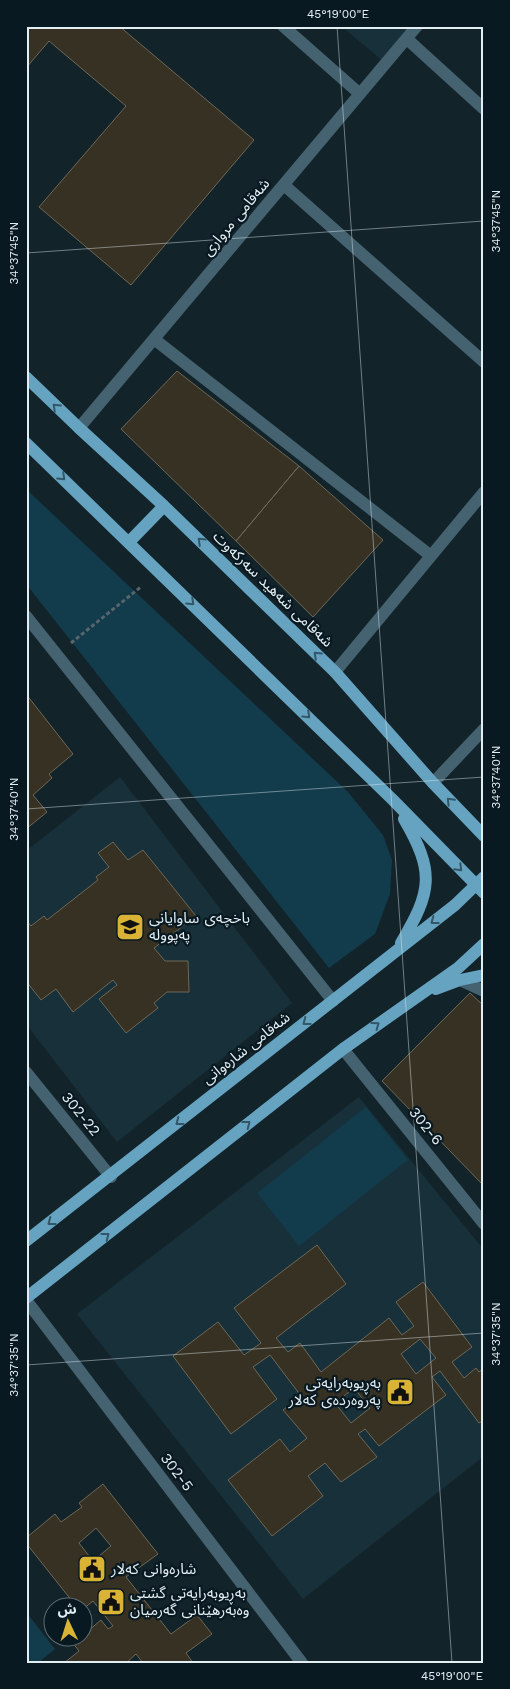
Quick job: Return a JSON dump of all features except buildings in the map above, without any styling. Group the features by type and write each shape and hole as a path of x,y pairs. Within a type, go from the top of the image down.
{"main road":[{"name":"شەقامی شەهید سەرکەوت","path":"26,377 164,506 335,672 433,783 484,836"},
{"path":"26,443 130,541 481,885"},
{"path":"130,541 164,506"},
{"path":"393,800 419,844 425,861 426,879 425,896 419,914 398,948"},
{"name":"شەقامی شارەوانی","path":"26,1241 111,1176 398,948 481,885"},
{"path":"26,1299 343,1049 458,968 484,944"},
{"path":"415,998 460,980 484,975"}],"street":[{"path":"283,26 360,94"},
{"name":"شەقامی مرواری","path":"79,428 417,26"},
{"path":"407,39 484,108"},
{"path":"284,185 484,362"},
{"path":"154,339 430,556"},
{"path":"335,672 484,492"},
{"path":"26,616 332,1001"},
{"path":"433,783 484,729"},
{"path":"460,980 484,991"},
{"name":"302-6","path":"343,1049 484,1224"},
{"name":"302-22","path":"26,1072 111,1176"},
{"name":"302-5","path":"26,1299 302,1663"}],"path":[{"path":"56,654 142,586"}],"shaded area":[{"path":"341,26 412,26 383,61"},
{"path":"26,489 348,792 383,835 392,860 390,894 375,934 329,968 26,584"},
{"name":"باخچەی ساوایانی پەپوولە","path":"120,777 292,1003 117,1142 26,1024 26,851"},
{"name":"بەڕیوبەرایەتی پەروەردەی کەلار","path":"359,1097 484,1250 484,1456 303,1599 77,1314"},
{"path":"366,1107 408,1160 299,1246 257,1193"},
{"path":"26,1612 42,1632 42,1646 53,1646 55,1649 38,1663 26,1663"}],"place":[{"name":"باخچەی ساوایانی پەپوولە","path":"130,927"},
{"name":"بەڕیوبەرایەتی پەروەردەی کەلار","path":"400,1392"},
{"name":"شارەوانی کەلار","path":"92,1569"},
{"name":"بەڕیوبەرایەتی گشتی وەبەرهێنانی گەرمیان","path":"111,1602"}]}
